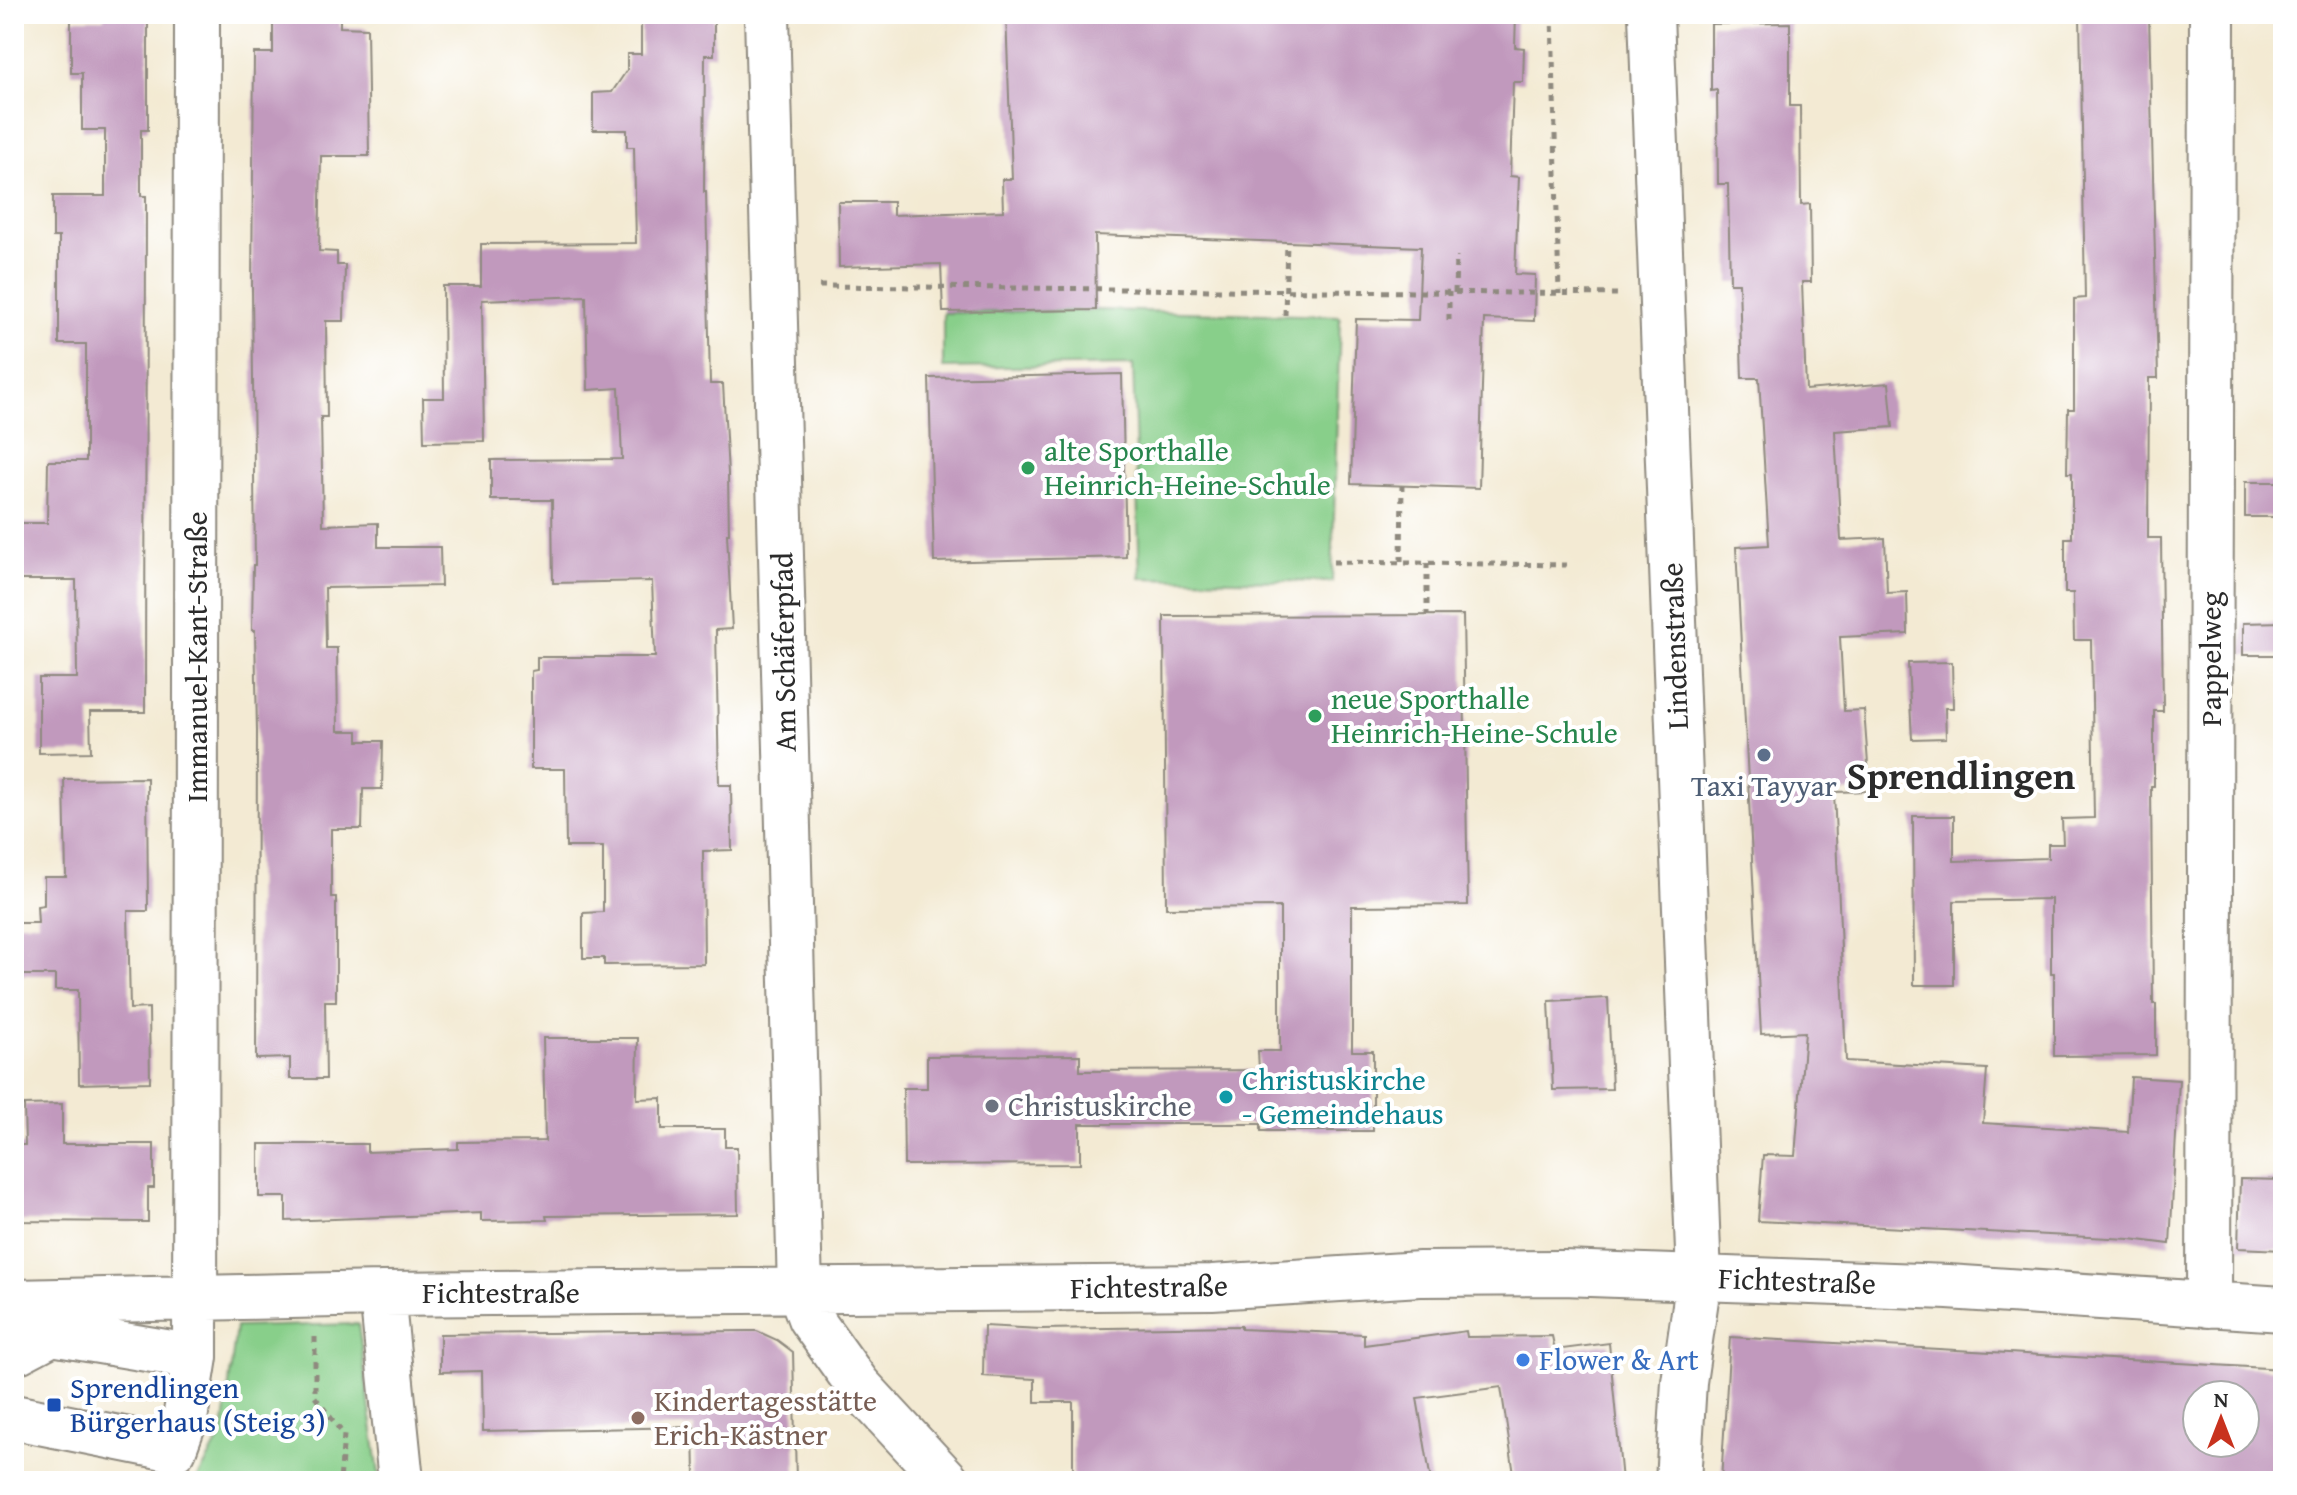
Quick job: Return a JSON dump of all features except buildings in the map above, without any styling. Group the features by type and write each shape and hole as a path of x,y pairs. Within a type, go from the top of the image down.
{"street":[{"name":"Immanuel-Kant-Straße","path":"16,1417 174,1449 185,1419 195,1357 197,14"},
{"name":"Am Schäferpfad","path":"767,14 800,1291"},
{"name":"Lindenstraße","path":"1651,14 1699,1278 1684,1382 1678,1481"},
{"name":"Pappelweg","path":"2209,1305 2212,14"},
{"name":"Fichtestraße","path":"14,1302 382,1294 1212,1287 1420,1274 1563,1273 1948,1287 2283,1309"},
{"path":"800,1291 810,1318 858,1385 947,1481"},
{"path":"382,1294 401,1481"},
{"path":"14,1350 18,1351 52,1333 195,1357"}],"path":[{"path":"1552,14 1559,294"},
{"path":"1285,315 1287,242"},
{"path":"1449,320 1456,256"},
{"path":"774,286 1661,295"},
{"path":"1401,562 1402,485"},
{"path":"1333,562 1570,565"},
{"path":"1427,563 1427,615"},
{"path":"315,1296 315,1397 344,1435 340,1481"}],"green space":[{"path":"1096,310 1340,316 1332,582 1140,578 1133,365 943,368 943,313"},
{"path":"358,1324 380,1481 196,1481 223,1433 236,1327"}],"place":[{"name":"alte Sporthalle Heinrich-Heine-Schule","path":"1028,468"},
{"name":"neue Sporthalle Heinrich-Heine-Schule","path":"1315,716"},
{"name":"Taxi Tayyar","path":"1764,755"},
{"name":"Christuskirche - Gemeindehaus","path":"1226,1097"},
{"name":"Christuskirche","path":"992,1106"},
{"name":"Flower & Art","path":"1523,1360"},
{"name":"Sprendlingen Bürgerhaus (Steig 3)","path":"54,1405"},
{"name":"Kindertagesstätte Erich-Kästner","path":"638,1418"}],"district":[{"name":"Sprendlingen","path":"1961,776"}]}
